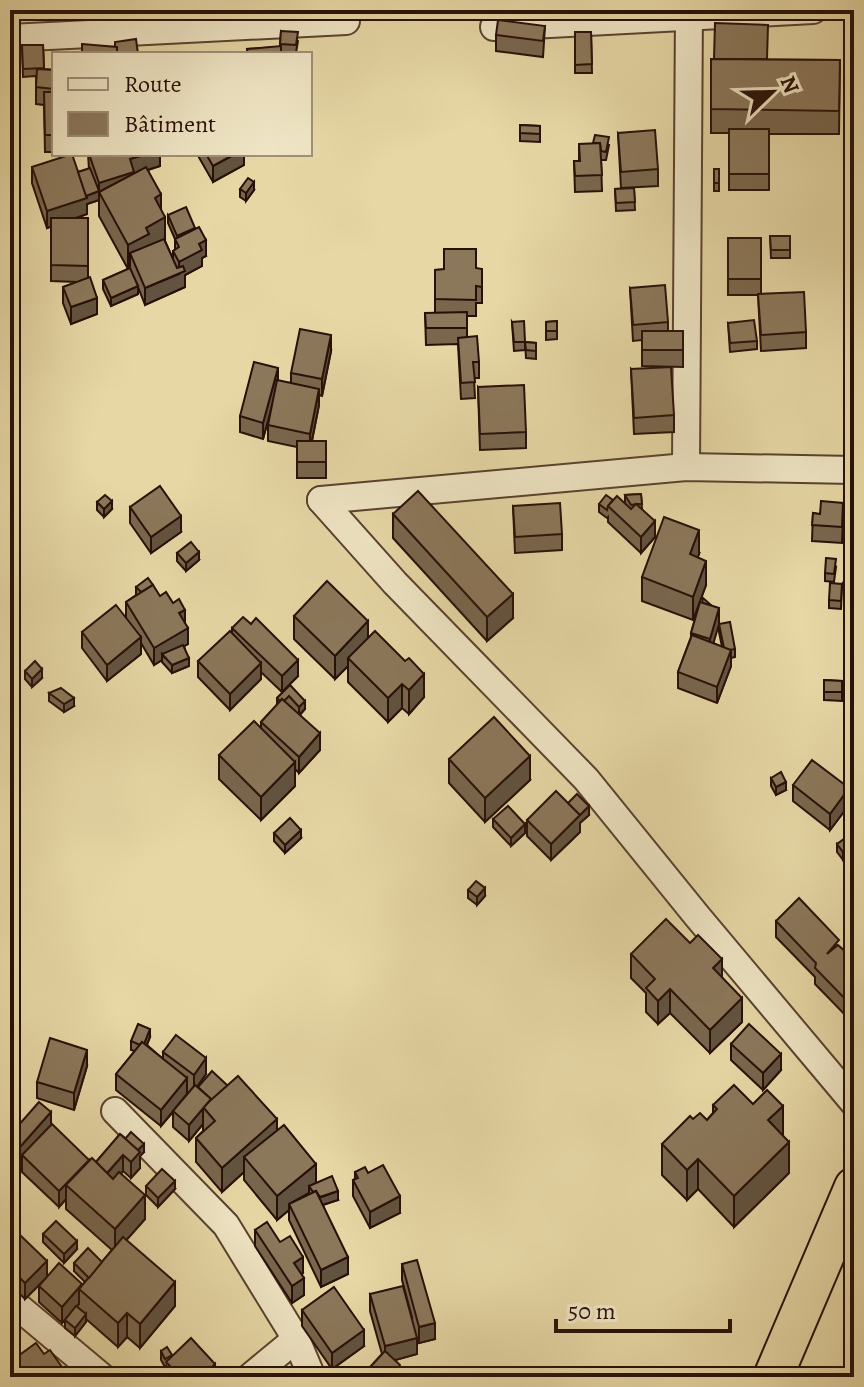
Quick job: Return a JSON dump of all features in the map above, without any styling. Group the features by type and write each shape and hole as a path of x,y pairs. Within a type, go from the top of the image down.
{"highway":[{"path":"773,1377 854,1187"}],"street":[{"path":"10,38 346,21 346,10"},
{"path":"494,27 689,13 813,10"},
{"path":"686,467 689,13"},
{"path":"854,470 686,467 321,500 395,583 586,779 854,1103"},
{"path":"115,1111 226,1225 296,1339 312,1377"},
{"path":"10,1300 102,1377"},
{"path":"250,1377 296,1339"}],"building":[{"path":"498,20 545,26 543,41 496,35"},
{"path":"715,23 768,25 767,59 714,59"},
{"path":"281,31 298,32 296,45 280,44"},
{"path":"575,32 591,32 592,64 575,65"},
{"path":"136,39 138,52 117,52 115,42"},
{"path":"82,44 117,47 117,52 82,52"},
{"path":"22,45 43,45 44,68 23,69"},
{"path":"281,46 281,52 248,52 247,49"},
{"path":"711,59 840,60 839,111 711,109"},
{"path":"37,69 52,70 52,89 36,87"},
{"path":"44,92 52,92 52,135 45,135"},
{"path":"520,125 540,126 540,134 520,133"},
{"path":"729,129 769,129 769,174 729,174"},
{"path":"655,130 658,169 621,172 618,133"},
{"path":"595,135 609,137 606,152 601,151 600,143 593,143"},
{"path":"600,143 602,175 575,176 574,161 580,161 579,144"},
{"path":"73,156 87,198 47,211 32,167"},
{"path":"90,156 140,156 130,159 134,172 99,183"},
{"path":"207,156 231,156 213,166"},
{"path":"146,167 161,194 155,198 165,217 146,228 149,234 128,245 99,192"},
{"path":"90,168 99,191 86,196 78,172"},
{"path":"714,169 719,169 719,183 714,183"},
{"path":"248,178 254,182 246,193 240,189"},
{"path":"634,188 635,202 616,203 615,189"},
{"path":"186,207 195,228 177,236 168,215"},
{"path":"51,218 88,218 88,266 51,265"},
{"path":"199,227 206,240 199,244 202,250 179,262 173,251 179,247 175,239"},
{"path":"770,236 790,236 790,250 771,250"},
{"path":"728,238 761,238 761,279 728,279"},
{"path":"164,239 177,268 183,266 185,271 145,288 130,253"},
{"path":"444,249 476,249 476,268 482,269 482,287 476,286 476,300 435,299 435,270 444,269"},
{"path":"130,268 138,286 111,298 103,280"},
{"path":"90,277 97,298 71,307 63,287"},
{"path":"665,285 668,322 633,325 630,288"},
{"path":"804,292 806,332 761,335 758,294"},
{"path":"467,312 467,328 426,328 425,313"},
{"path":"754,320 757,341 730,343 728,323"},
{"path":"524,321 525,342 514,342 512,322"},
{"path":"557,321 557,331 546,331 546,322"},
{"path":"300,329 331,335 322,379 291,373"},
{"path":"642,331 683,331 683,350 642,350"},
{"path":"477,336 479,362 473,362 475,382 461,383 458,338"},
{"path":"525,342 536,343 536,351 526,350"},
{"path":"254,362 278,368 263,423 240,416"},
{"path":"671,367 674,415 634,418 631,369"},
{"path":"277,380 319,389 310,434 268,425"},
{"path":"524,385 526,432 480,434 478,387"},
{"path":"297,441 326,441 326,462 297,462"},
{"path":"160,486 181,516 151,537 130,507"},
{"path":"418,491 513,594 487,617 393,514"},
{"path":"641,494 642,504 631,505 625,495"},
{"path":"105,495 112,501 104,509 97,502"},
{"path":"606,495 613,500 607,510 599,504"},
{"path":"617,496 631,509 636,504 655,521 641,537 608,506"},
{"path":"821,501 843,503 842,527 812,525 813,513 820,514"},
{"path":"560,503 562,534 515,537 513,506"},
{"path":"664,517 699,530 690,554 706,561 693,597 642,577"},
{"path":"191,542 199,552 186,563 177,553"},
{"path":"826,558 836,559 834,574 825,573"},
{"path":"148,578 153,585 141,592 136,587"},
{"path":"327,581 368,621 335,656 294,616"},
{"path":"830,583 842,584 841,601 829,600"},
{"path":"153,585 160,596 166,592 173,603 179,599 185,610 179,613 188,628 154,648 126,602"},
{"path":"700,602 719,608 710,639 691,633"},
{"path":"116,605 141,637 107,665 82,632"},
{"path":"243,617 251,624 256,618 298,660 282,676 232,628"},
{"path":"730,622 735,649 730,650 724,648 719,624"},
{"path":"230,631 261,663 230,694 198,661"},
{"path":"375,631 405,661 409,658 424,674 409,690 402,684 388,698 348,658"},
{"path":"692,635 731,650 717,687 678,672"},
{"path":"183,645 189,658 172,665 162,654"},
{"path":"35,661 42,669 32,679 25,671"},
{"path":"824,680 842,681 842,692 824,692"},
{"path":"290,685 305,701 299,707 289,696 284,701 277,698"},
{"path":"61,688 74,698 64,704 49,693"},
{"path":"282,699 320,733 299,757 261,722"},
{"path":"494,717 530,756 485,798 449,759"},
{"path":"254,721 295,762 261,797 219,755"},
{"path":"812,760 849,788 830,814 793,785"},
{"path":"781,772 786,782 776,787 771,778"},
{"path":"852,781 854,798 849,794 848,787"},
{"path":"556,791 580,815 551,844 527,820"},
{"path":"577,794 589,806 580,815 568,803"},
{"path":"508,806 525,824 511,838 493,819"},
{"path":"290,818 301,830 285,845 274,833"},
{"path":"854,818 854,833 847,827"},
{"path":"844,839 850,847 843,852 837,844"},
{"path":"476,881 485,888 477,897 468,890"},
{"path":"799,898 839,940 827,954 838,945 849,955 854,950 854,1008 776,921"},
{"path":"666,919 690,943 698,935 722,959 713,968 742,998 710,1030 670,989 658,1001 646,988 655,979 631,954"},
{"path":"138,1024 150,1029 144,1044 142,1042 140,1045 131,1041"},
{"path":"749,1024 781,1054 763,1073 731,1044"},
{"path":"176,1035 206,1058 194,1075 163,1052"},
{"path":"50,1038 87,1050 74,1093 37,1082"},
{"path":"142,1042 187,1078 161,1110 116,1074"},
{"path":"212,1071 228,1086 211,1101 198,1087"},
{"path":"238,1076 277,1119 222,1168 196,1138 215,1121 203,1107"},
{"path":"195,1085 211,1099 189,1125 173,1111"},
{"path":"734,1085 753,1104 767,1090 783,1106 768,1120 789,1142 734,1196 698,1159 687,1170 662,1144 690,1116 693,1119 700,1113 707,1120 717,1109 713,1105"},
{"path":"39,1102 51,1112 12,1156 10,1135"},
{"path":"52,1124 89,1160 59,1191 22,1155"},
{"path":"284,1125 316,1164 277,1196 244,1157"},
{"path":"131,1132 144,1144 138,1150 125,1139"},
{"path":"120,1134 140,1152 131,1162 123,1155 107,1173 96,1162"},
{"path":"92,1158 113,1179 119,1172 145,1195 115,1229 66,1185"},
{"path":"383,1165 400,1196 370,1212 353,1180 358,1178 355,1172 365,1167 368,1173"},
{"path":"162,1169 175,1181 158,1198 146,1186"},
{"path":"332,1176 338,1191 320,1197 309,1186"},
{"path":"316,1191 348,1257 321,1270 289,1204"},
{"path":"56,1221 77,1241 64,1254 43,1234"},
{"path":"267,1222 280,1242 290,1236 303,1257 294,1263 304,1278 292,1286 255,1230"},
{"path":"20,1235 47,1261 25,1283 10,1268 10,1246"},
{"path":"123,1237 175,1282 140,1324 127,1313 118,1323 79,1289"},
{"path":"88,1248 102,1262 89,1278 74,1263"},
{"path":"417,1260 435,1323 419,1327 402,1264"},
{"path":"59,1263 82,1284 62,1307 39,1286"},
{"path":"403,1286 417,1338 385,1346 370,1294"},
{"path":"334,1287 364,1330 332,1353 302,1310"},
{"path":"76,1306 86,1314 75,1328 65,1320"},
{"path":"191,1338 215,1364 202,1377 181,1377 166,1362"},
{"path":"36,1343 44,1354 50,1350 69,1377 16,1377 10,1370 10,1362"},
{"path":"167,1347 172,1355 165,1359 161,1351"},
{"path":"385,1351 400,1365 397,1372 408,1377 361,1377"},
{"path":"88,1371 95,1377 77,1377"}]}
